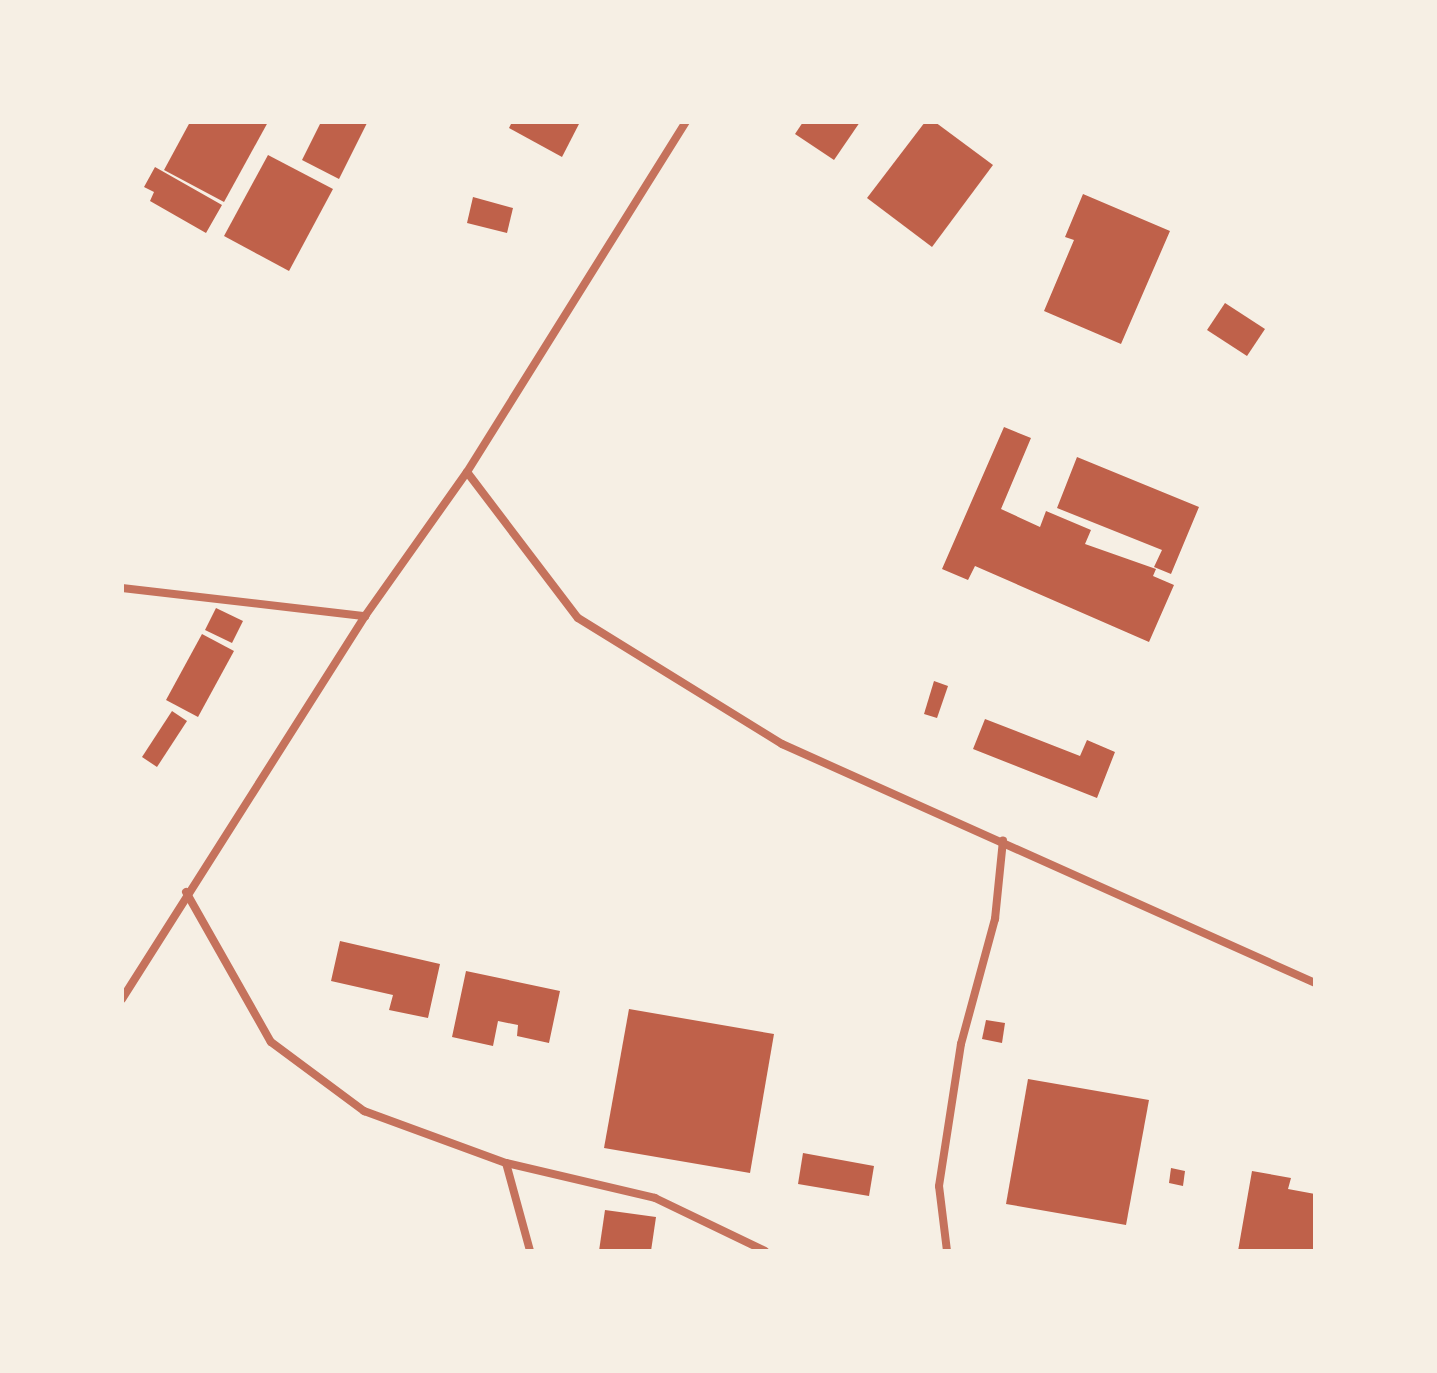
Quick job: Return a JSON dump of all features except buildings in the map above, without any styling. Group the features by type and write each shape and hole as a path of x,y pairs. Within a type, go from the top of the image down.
{"street":[{"path":"122,999 186,892 365,616 467,472 686,122"},
{"path":"467,472 578,618 782,744 1003,840 1315,983"},
{"path":"122,588 365,616"},
{"path":"947,1251 939,1186 961,1044 995,919 1003,840"},
{"path":"186,892 271,1042 364,1111 506,1163 655,1198 765,1251"},
{"path":"506,1163 530,1251"}]}
